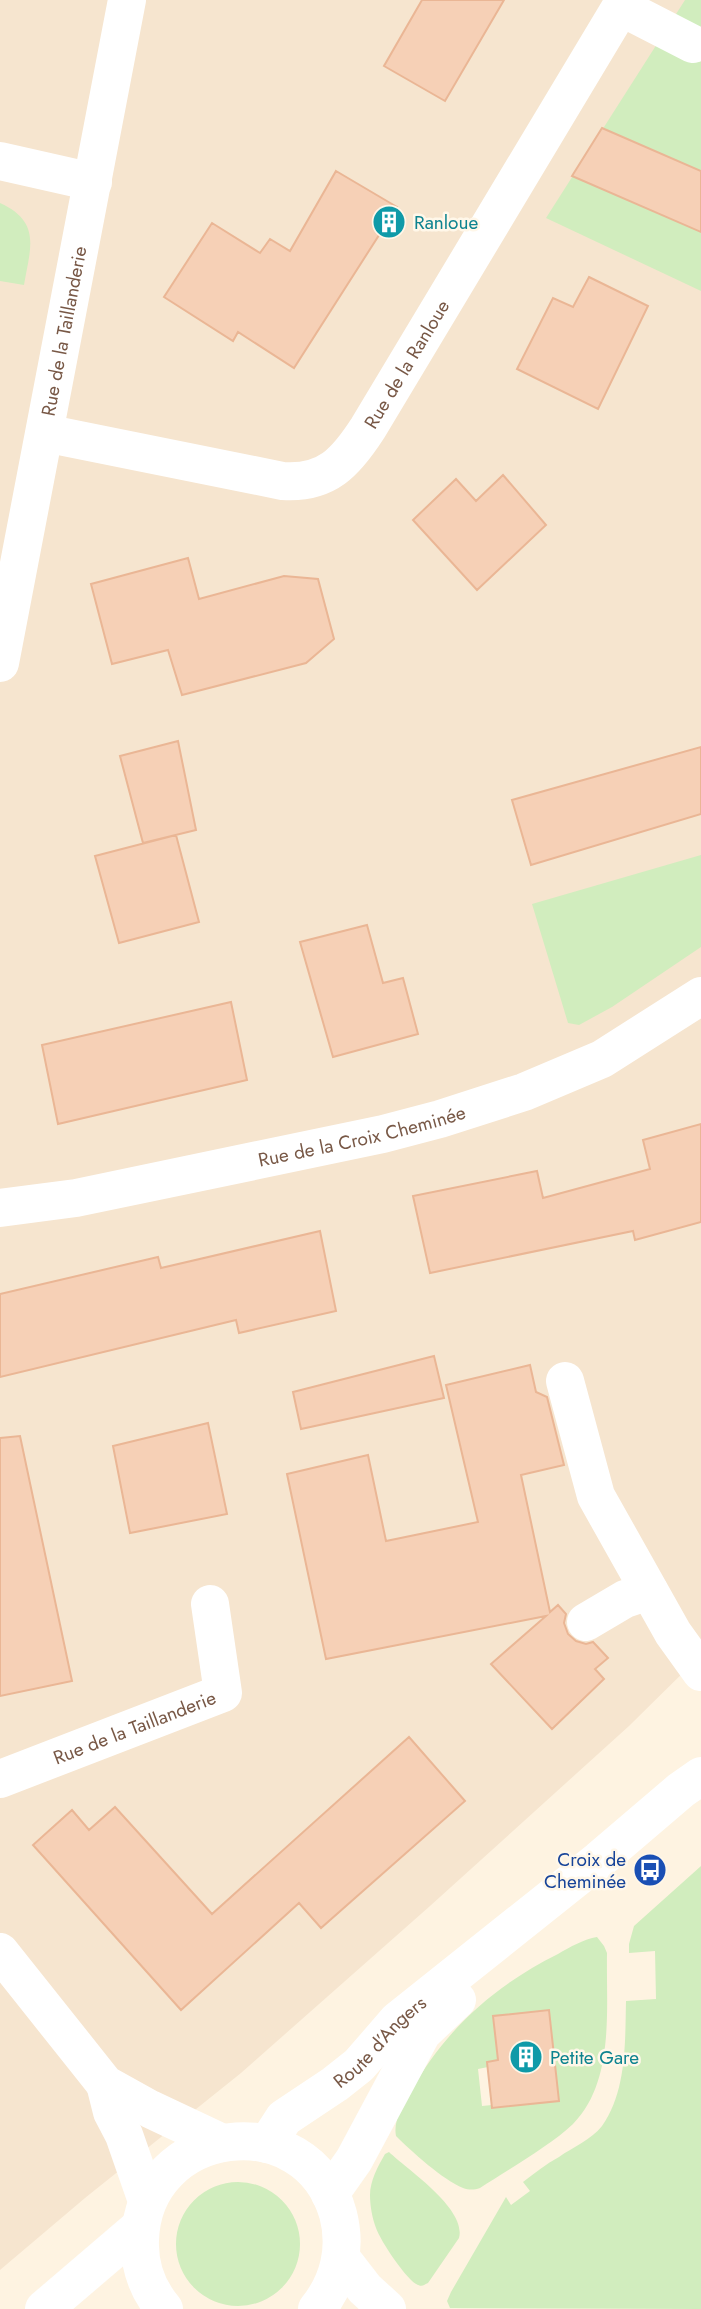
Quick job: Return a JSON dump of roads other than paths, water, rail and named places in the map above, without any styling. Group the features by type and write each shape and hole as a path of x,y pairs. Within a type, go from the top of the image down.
{"street":[{"name":"Rue de la Taillanderie","path":"0,663 127,0"},
{"path":"623,3 692,44"},
{"name":"Rue de la Ranloue","path":"45,433 283,481 308,480 331,471 348,456 368,428 623,3"},
{"path":"0,161 93,182"},
{"name":"Rue de la Croix Cheminée","path":"0,1209 114,1190 383,1134 440,1119 524,1092 602,1059 701,996"},
{"path":"565,1381 596,1496 649,1591 695,1644"},
{"path":"586,1622 625,1599 649,1591"},
{"name":"Rue de la Taillanderie","path":"0,1779 223,1693 210,1604"},
{"name":"Route d’Angers","path":"267,2144 284,2118 359,2065 398,2020 701,1776"},
{"name":"Route d’Angers","path":"330,2194 354,2160 422,2033 467,1990 498,1941"},
{"path":"0,1952 105,2084 220,2142"},
{"path":"105,2084 112,2112 124,2135 144,2214 142,2265 147,2283 164,2309"},
{"path":"44,2309 144,2214 165,2175 177,2163 220,2142 251,2141 283,2150 304,2163 322,2181 330,2194 341,2225 341,2258 333,2283 317,2309"},
{"path":"341,2258 365,2289 387,2309"}],"place":[{"name":"Ranloue","path":"389,222"},
{"name":"Croix de Cheminée","path":"650,1870"},
{"name":"Petite Gare","path":"526,2057"}]}
